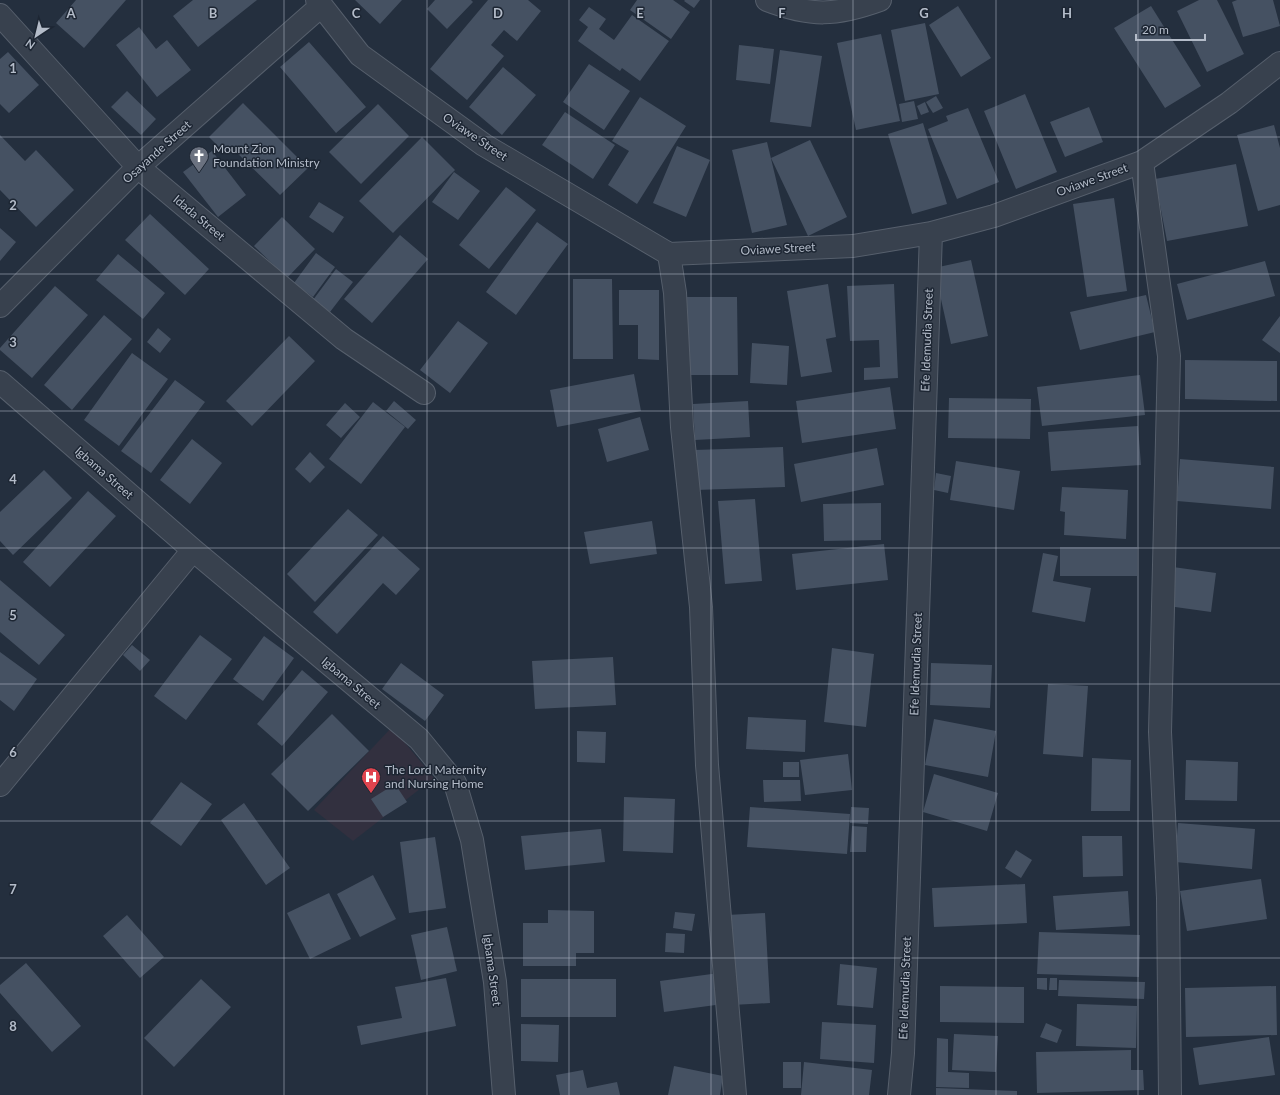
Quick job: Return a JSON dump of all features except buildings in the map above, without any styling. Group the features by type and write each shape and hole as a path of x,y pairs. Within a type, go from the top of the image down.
{"street":[{"path":"767,0 783,6 817,14 853,10 880,0"},
{"name":"Osayande Street","path":"0,306 138,167 319,3"},
{"name":"Oviawe Street","path":"319,3 360,55 484,145 669,254 852,246 931,233 994,216 1142,162 1229,103 1280,63"},
{"name":"Idada Street","path":"0,15 138,167 344,339 424,393"},
{"path":"1142,162 1169,356 1160,732 1168,898 1170,1095"},
{"name":"Efe Idemudia Street","path":"899,1095 904,1045 931,233"},
{"path":"669,254 675,293 682,427 701,607 707,765 736,1095"},
{"name":"Igbama Street","path":"1,387 419,739 455,783 472,840 495,982 504,1095"},
{"path":"0,785 193,550"}],"shaded area":[{"name":"The Lord Maternity and Nursing Home","path":"392,727 434,778 353,841 314,810"}],"place":[{"name":"Mount Zion Foundation Ministry","path":"199,173"},
{"name":"The Lord Maternity and Nursing Home","path":"371,794"}]}
